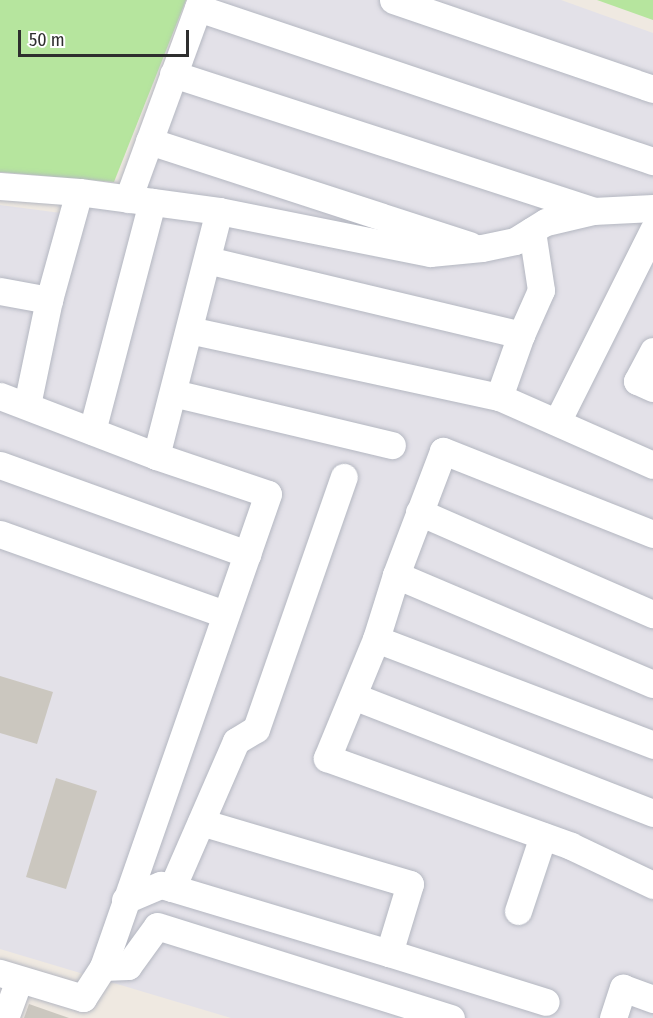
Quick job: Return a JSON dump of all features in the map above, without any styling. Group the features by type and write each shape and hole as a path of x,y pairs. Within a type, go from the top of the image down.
{"street":[{"path":"393,0 653,90"},
{"path":"92,431 140,200 149,141 199,4 653,161"},
{"path":"174,74 593,211"},
{"path":"149,141 482,248"},
{"path":"1,186 79,192 219,212 430,253 482,248 515,241 546,222 593,211 653,208"},
{"path":"27,405 49,300 79,192"},
{"path":"156,456 219,212"},
{"path":"557,423 653,230"},
{"path":"500,397 521,335 541,290 532,231"},
{"path":"207,260 521,335"},
{"path":"0,291 49,300"},
{"path":"189,330 500,397 653,465"},
{"path":"653,351 637,381 653,388"},
{"path":"173,393 392,445"},
{"path":"0,396 156,456 268,494 103,967 83,998 10,977 5,1018"},
{"path":"653,534 442,451 396,575 376,639 327,758 543,836 653,885"},
{"path":"0,465 247,554"},
{"path":"172,888 236,741 256,729 344,477"},
{"path":"419,512 653,614"},
{"path":"0,534 225,614"},
{"path":"396,575 653,684"},
{"path":"376,639 653,745"},
{"path":"353,696 653,813"},
{"path":"201,822 410,884 389,953"},
{"path":"518,911 543,836"},
{"path":"125,900 161,885 546,1002"},
{"path":"103,967 128,966 157,926 451,1018"},
{"path":"613,1018 623,988 653,999"}],"shaded area":[{"path":"196,0 561,0 653,33 653,1018 231,1018 0,949 0,205 76,215 124,187"}],"green space":[{"path":"0,0 186,0 114,182 0,172"},
{"path":"597,0 653,0 653,20"}],"building":[{"path":"0,676 53,692 37,744 0,733"},
{"path":"56,778 97,791 66,889 26,877"},
{"path":"29,1004 69,1018 24,1018"}]}
